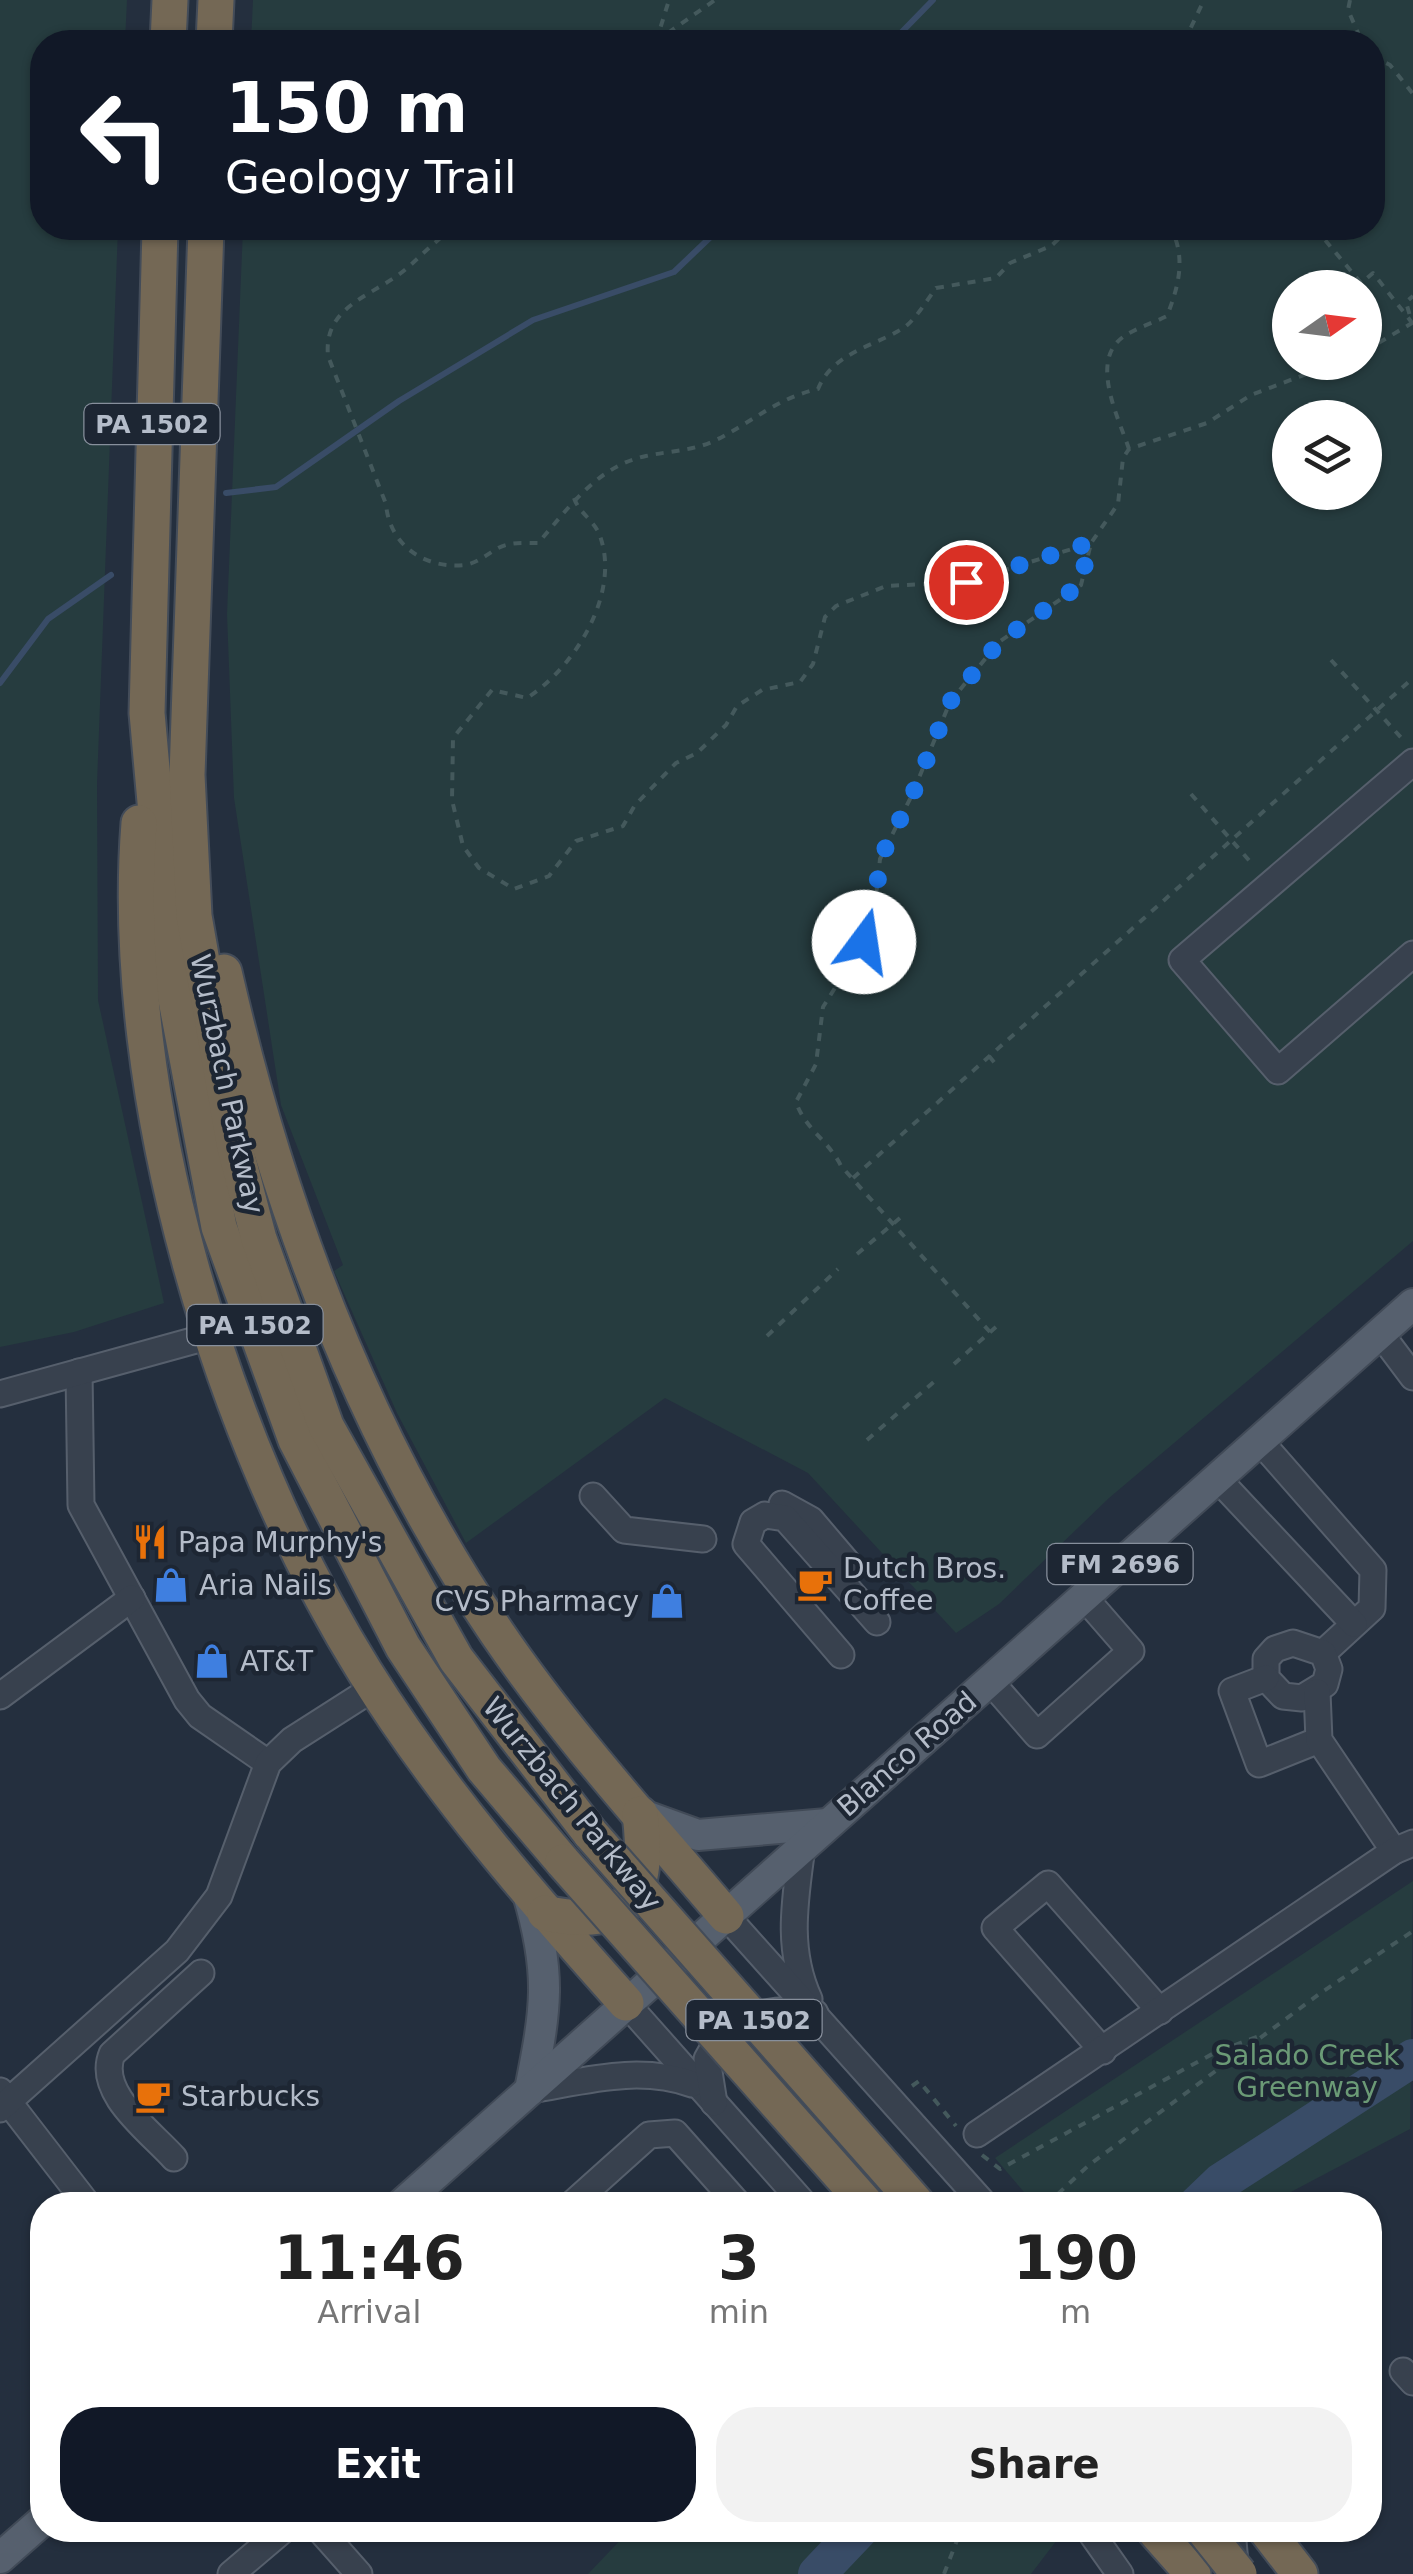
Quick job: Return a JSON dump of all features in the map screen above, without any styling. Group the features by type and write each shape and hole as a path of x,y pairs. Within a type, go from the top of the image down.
{"highway":[{"path":"169,30 170,0"},
{"path":"215,30 216,0"},
{"name":"Wurzbach Parkway","path":"160,240 147,713 170,968 219,1226 296,1440 403,1646 484,1769 855,2192"},
{"name":"Wurzbach Parkway","path":"206,240 187,776 194,916 217,1064 259,1240 326,1426 456,1659 591,1834 907,2192"},
{"path":"147,713 135,868 142,1000 155,1102 173,1192 214,1335 259,1465 301,1556 376,1687 441,1783 537,1904 626,2003"},
{"path":"187,776 212,921 246,1068 300,1238 368,1408 498,1634 726,1916"},
{"path":"537,1904 591,1918 614,1911 641,1883 645,1865 640,1814"},
{"path":"1164,2542 1192,2574"},
{"path":"1213,2542 1237,2574"},
{"path":"1275,2542 1300,2574"}],"main road":[{"name":"Blanco Road","path":"416,2192 1413,1304"},
{"path":"640,1814 698,1835 827,1824"},
{"path":"530,2090 547,1985 537,1904"},
{"path":"0,2558 30,2531"}],"street":[{"path":"1409,752 1270,884 1182,960 1278,1071 1410,962"},
{"path":"1380,1333 1413,1377"},
{"path":"0,1394 214,1335"},
{"path":"80,1372 80,1504 200,1716 268,1764"},
{"path":"1258,1440 1373,1570 1372,1608 1323,1653"},
{"path":"1216,1477 1354,1624"},
{"path":"593,1496 624,1530 703,1539"},
{"path":"840,1654 746,1544 753,1522 765,1515 785,1518 883,1617"},
{"path":"990,1680 1037,1734 1131,1652 1084,1597"},
{"path":"0,1696 132,1598"},
{"path":"977,2134 1404,1847 1319,1740 1318,1692 1329,1669 1323,1653 1293,1642 1275,1649 1266,1659 1266,1678 1284,1696 1302,1698 1318,1692"},
{"path":"1266,1678 1232,1691 1259,1764 1319,1740"},
{"path":"77,2192 3,2101 176,1951 220,1896 268,1764 292,1740 376,1687"},
{"path":"802,1848 793,1939 798,1977 815,2013"},
{"path":"1103,2051 996,1928 1048,1884 1160,2011"},
{"path":"726,1916 973,2192"},
{"path":"174,2158 111,2088 108,2064 112,2054 201,1973"},
{"path":"626,2003 793,2192"},
{"path":"705,2094 708,2059 746,2018 775,2008 815,2013"},
{"path":"530,2090 642,2073 663,2074 705,2094"},
{"path":"586,2192 649,2135 675,2134 727,2192"},
{"path":"246,2569 271,2542"},
{"path":"331,2542 359,2574"},
{"path":"1097,2542 1120,2574"},
{"path":"1233,2542 1237,2574"}],"path":[{"path":"660,30 669,0"},
{"path":"673,30 715,0"},
{"path":"1190,30 1204,0"},
{"path":"1350,0 1348,10 1357,30"},
{"path":"1385,63 1413,94"},
{"path":"440,240 333,320 326,339 328,356 369,458 395,540 404,549 448,564 482,560 505,544 538,542 574,498 614,468 646,456 676,454 713,441 765,408 818,389 823,377 849,355 903,330 936,288 996,278 1010,264 1058,240"},
{"path":"1129,450 1106,372 1110,352 1121,338 1167,316 1181,269 1182,252 1176,240"},
{"path":"1326,240 1361,283 1373,273 1412,324"},
{"path":"1412,324 1406,302 1413,296"},
{"path":"1382,341 1412,324"},
{"path":"990,1332 802,1120 796,1102 816,1064 822,1007 864,942 874,916 880,859 912,796 950,702 999,642 1080,585 1090,543 1118,504 1123,458 1129,450 1207,424 1251,395 1291,380"},
{"path":"574,498 599,531 605,555 600,591 583,640 550,683 527,698 492,690 454,738 452,800 464,846 479,868 514,889 549,876 576,841 622,826 648,791 676,762 697,753 726,725 737,706 762,690 800,682 813,664 825,617 836,606 886,586 966,582 1090,543"},
{"path":"1332,660 1409,752"},
{"path":"853,1178 1413,678"},
{"path":"1192,794 1270,884"},
{"path":"989,1056 998,1067"},
{"path":"857,1254 900,1218"},
{"path":"767,1336 838,1269"},
{"path":"954,1364 997,1326"},
{"path":"867,1440 935,1381"},
{"path":"1060,2192 1089,2164 1413,1932"},
{"path":"1000,2168 1216,2052 1269,2032"},
{"path":"944,2574 956,2542"}],"green space":[{"path":"0,0 127,0 126,30 30,30 30,240 118,240 97,784 98,1000 164,1303 74,1332 0,1347"},
{"path":"253,0 1413,0 1413,1241 1109,1498 999,1604 956,1633 808,1473 665,1398 466,1543 397,1413 334,1271 343,1265 281,1105 234,798 227,614 243,240 1385,240 1385,30 252,30"},
{"name":"Salado Creek Greenway","path":"1413,1881 1410,2129 1291,2192 1024,2192 995,2158"},
{"path":"619,2542 1055,2542 1031,2574 588,2574"}],"waterway":[{"path":"904,30 933,0"},
{"path":"226,493 276,487 399,401 533,320 674,272 707,240"},
{"path":"0,683 48,619 111,575"},
{"path":"1211,2192 1413,2058"},
{"path":"817,2574 848,2542"}],"place":[{"name":"Papa Murphy's","path":"150,1542"},
{"name":"Dutch Bros. Coffee","path":"815,1584"},
{"name":"Aria Nails","path":"171,1585"},
{"name":"CVS Pharmacy","path":"667,1601"},
{"name":"AT&T","path":"212,1661"},
{"name":"Starbucks","path":"153,2096"}],"route":[{"path":"864,942 874,916 880,859 912,796 950,702 999,642 1080,585 1090,543 966,582"}]}
